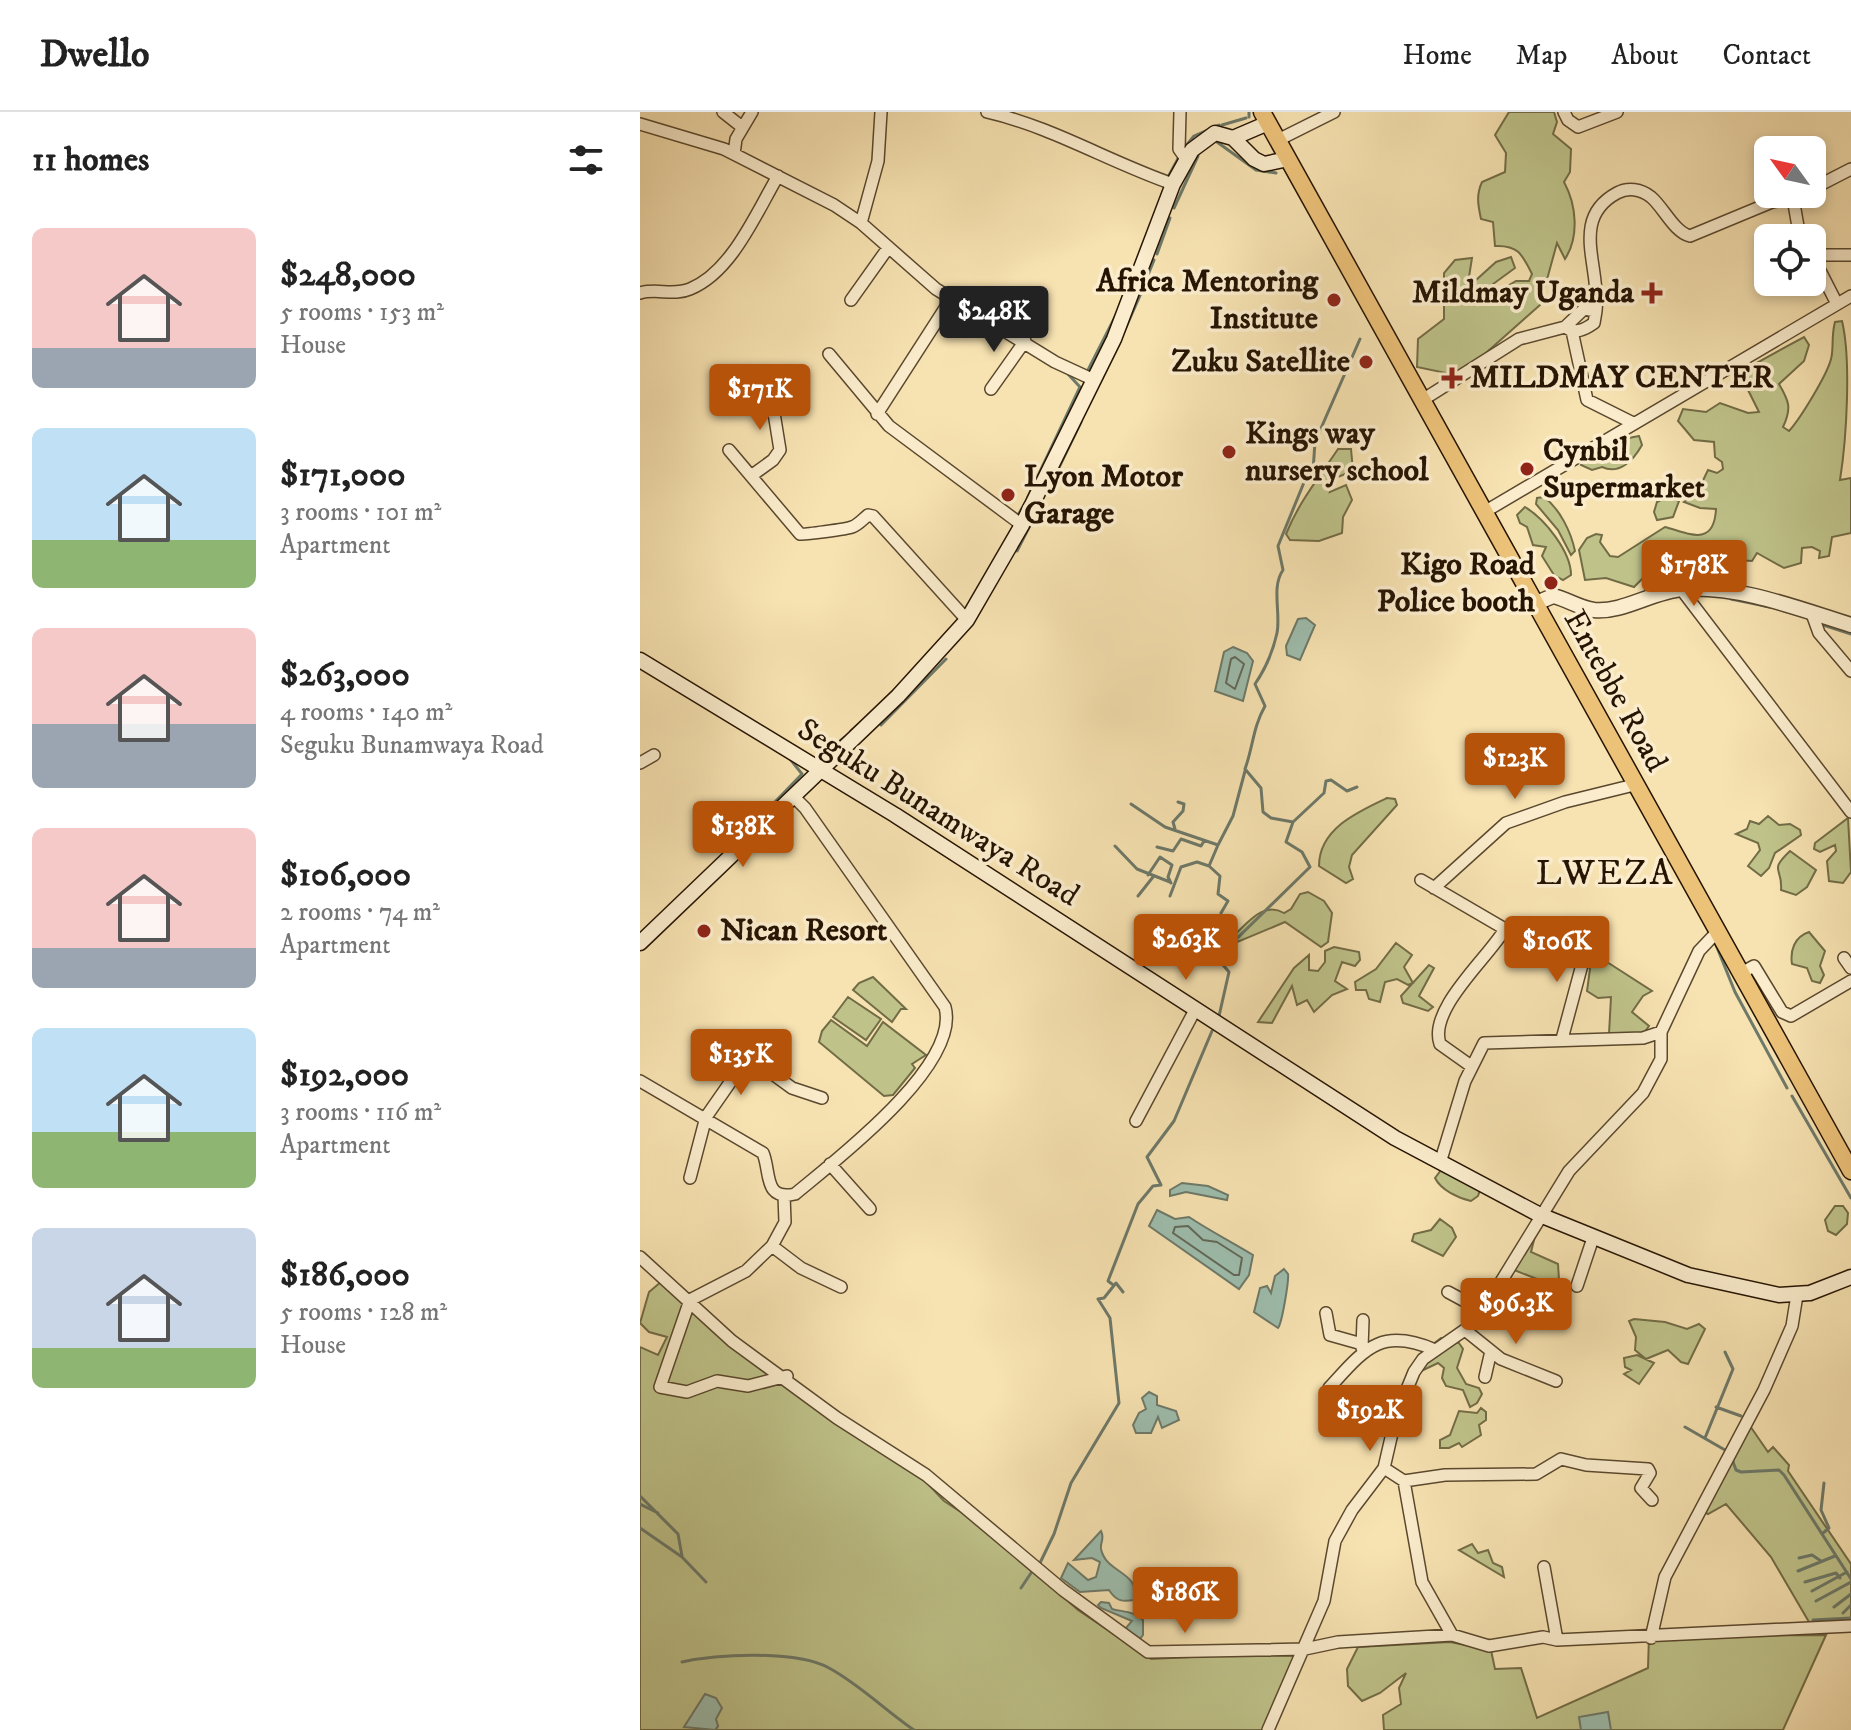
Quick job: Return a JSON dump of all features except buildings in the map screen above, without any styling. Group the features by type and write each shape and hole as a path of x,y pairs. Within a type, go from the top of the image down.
{"main road":[{"path":"1235,141 1265,118"},
{"name":"Entebbe Road","path":"1265,118 1851,1171"},
{"path":"640,942 898,696 967,620 1022,525 1094,380 1133,296 1173,184 1186,159 1199,143 1215,133 1235,141 1264,164 1288,159"},
{"path":"1534,604 1553,596 1595,610 1612,609 1681,589 1707,589 1811,611 1851,625"},
{"name":"Seguku Bunamwaya Road","path":"640,660 821,770 1395,1138 1540,1215 1688,1275 1755,1291 1797,1295 1851,1277"}],"street":[{"path":"723,112 742,127"},
{"path":"734,154 742,127 752,112"},
{"path":"861,223 878,161 881,112"},
{"path":"987,112 1054,132 1120,164 1173,184"},
{"path":"1180,112 1179,149 1186,159"},
{"path":"1278,140 1334,112"},
{"path":"1564,112 1568,120 1578,127 1617,112"},
{"path":"640,124 734,154 778,176 861,223 951,299 1025,341 1055,362 1094,380"},
{"path":"1826,182 1851,169"},
{"path":"640,293 679,292 706,279 736,246 778,176"},
{"path":"1424,399 1519,339 1569,329 1583,331 1594,323 1597,283 1590,236 1591,217 1599,202 1622,190 1639,190 1657,202 1683,234 1690,236 1758,208"},
{"path":"851,300 888,248"},
{"path":"1826,255 1851,255"},
{"path":"1826,282 1837,304"},
{"path":"1486,511 1851,296"},
{"path":"877,414 951,299"},
{"path":"1569,329 1584,309 1596,311"},
{"path":"1569,329 1587,400 1633,423"},
{"path":"991,389 1025,341"},
{"path":"829,354 877,414 902,437 1022,525"},
{"path":"751,476 780,450 774,413 779,401"},
{"path":"729,450 783,518 805,536 828,528 849,529 868,515 873,516 967,620"},
{"path":"1681,589 1851,812"},
{"path":"1811,611 1819,633 1851,671"},
{"path":"640,763 654,755"},
{"path":"1434,888 1506,823 1565,802 1634,785"},
{"path":"640,1081 763,1153 768,1184 784,1195 795,1194 830,1164 929,1066 947,1016 931,985 793,796"},
{"path":"1421,880 1505,929 1448,1005 1438,1027 1440,1044 1471,1066"},
{"path":"1268,1730 1324,1601 1335,1541 1352,1510 1384,1468 1405,1390 1419,1366 1435,1350 1465,1330 1483,1311 1540,1215 1579,1158 1609,1132 1643,1093 1661,1059 1661,1032 1699,951 1718,931"},
{"path":"1562,1039 1583,961 1592,945"},
{"path":"1743,972 1754,966 1788,1016 1851,981"},
{"path":"1136,1121 1195,1010"},
{"path":"1440,1163 1471,1066 1488,1041 1643,1038 1661,1032"},
{"path":"690,1178 706,1117 744,1062 751,1059 792,1088 822,1098"},
{"path":"830,1164 870,1209"},
{"path":"784,1195 785,1222 772,1246 746,1271 690,1300 660,1387 687,1392 717,1381 748,1386 786,1377"},
{"path":"1577,1286 1593,1238"},
{"path":"772,1246 801,1268 841,1287"},
{"path":"640,1257 690,1300 714,1326 880,1448 926,1475 1063,1590 1148,1652 1305,1649 1338,1642 1452,1635 1489,1646 1543,1637 1557,1640 1651,1638 1851,1626"},
{"path":"1448,1292 1483,1311"},
{"path":"1651,1638 1665,1577 1764,1390 1792,1326 1797,1295"},
{"path":"1326,1313 1330,1335 1362,1348"},
{"path":"1362,1348 1363,1320"},
{"path":"1465,1330 1491,1351 1523,1370 1556,1381"},
{"path":"1329,1388 1362,1348 1401,1339 1435,1350"},
{"path":"1485,1377 1491,1351"},
{"path":"1384,1468 1404,1481 1445,1475 1536,1474 1561,1459 1586,1465 1648,1469 1650,1473 1641,1488 1652,1500"},
{"path":"1404,1481 1422,1582 1452,1635"},
{"path":"1544,1567 1557,1640"}],"green space":[{"path":"1509,112 1554,112 1557,122 1553,134 1571,149 1570,172 1564,182 1572,201 1575,221 1570,250 1565,259 1557,243 1540,305 1460,376 1417,367 1418,339 1444,319 1444,273 1455,260 1472,258 1469,277 1476,280 1496,262 1511,257 1515,268 1474,298 1477,304 1516,281 1529,281 1532,274 1518,252 1509,247 1495,246 1493,222 1481,219 1479,209 1478,196 1482,182 1505,172 1506,153 1495,135"},
{"path":"1842,321 1847,398 1840,480 1851,478 1851,533 1832,537 1829,556 1819,558 1820,551 1812,547 1802,548 1801,563 1784,568 1757,553 1752,561 1738,560 1736,549 1717,553 1706,550 1683,560 1658,563 1634,587 1606,578 1585,580 1579,550 1587,538 1596,534 1602,535 1600,542 1610,556 1618,557 1665,527 1698,535 1710,529 1716,509 1700,508 1684,502 1697,493 1708,470 1717,473 1723,469 1722,462 1715,457 1714,442 1694,440 1678,421 1683,409 1706,412 1720,403 1748,413 1759,412 1747,388 1737,387 1734,381 1751,366 1804,337 1809,345 1804,361 1779,384 1788,405 1783,427 1789,431 1824,375 1832,355 1835,322"},
{"path":"1639,436 1642,445 1620,468 1592,470 1581,465 1584,457"},
{"path":"1338,449 1351,449 1353,471 1335,478 1330,492 1346,485 1352,500 1343,517 1342,533 1319,541 1290,540 1286,534 1297,511"},
{"path":"1544,497 1560,514 1568,529 1575,551 1571,555 1558,530 1536,504 1537,498"},
{"path":"1667,497 1679,501 1673,517 1657,520 1654,512 1657,502"},
{"path":"1525,507 1548,528 1567,556 1571,575 1563,580 1554,575 1542,556 1546,547 1533,545 1527,527 1520,523 1517,515"},
{"path":"1387,798 1395,799 1397,805 1352,855 1349,867 1353,879 1346,883 1319,866 1325,842 1342,823"},
{"path":"1768,816 1779,825 1790,824 1800,830 1801,835 1775,853 1769,868 1761,876 1748,866 1760,850 1758,843 1736,834 1747,829 1750,821 1759,824"},
{"path":"1848,818 1851,872 1843,883 1829,881 1827,861 1836,851 1835,845 1820,852 1814,849 1815,843"},
{"path":"1790,851 1816,870 1807,887 1796,895 1781,890 1778,870"},
{"path":"1308,892 1324,901 1332,913 1328,942 1321,947 1285,922 1235,943 1233,936 1256,915 1269,910 1284,913 1291,909 1300,894"},
{"path":"1809,932 1825,951 1820,966 1824,975 1820,983 1812,981 1807,968 1792,964 1794,945"},
{"path":"1396,943 1412,955 1404,967 1413,983 1408,985 1397,979 1385,982 1380,1002 1369,999 1366,990 1356,990 1355,982 1376,969"},
{"path":"1334,947 1359,952 1360,960 1355,966 1342,962 1335,981 1347,989 1332,995 1314,1012 1307,1000 1297,1005 1292,986 1272,1023 1258,1022 1294,968 1309,955 1309,970 1318,971 1325,962 1325,951"},
{"path":"1593,953 1652,991 1643,996 1632,1012 1649,1026 1644,1033 1609,1034 1611,997 1598,998 1587,991 1590,969 1586,962"},
{"path":"1429,965 1434,968 1419,996 1433,1007 1428,1011 1403,1003 1401,996"},
{"path":"873,977 906,1009 901,1009 892,1022 853,990 859,983"},
{"path":"848,997 881,1019 866,1040 833,1017"},
{"path":"831,1020 867,1046 883,1022 926,1055 912,1064 915,1068 893,1095 884,1096 819,1042 822,1031"},
{"path":"1441,1170 1480,1190 1478,1196 1471,1201 1446,1190 1435,1178"},
{"path":"1835,1206 1843,1206 1848,1213 1847,1224 1836,1235 1828,1231 1825,1220"},
{"path":"1440,1219 1452,1228 1456,1237 1443,1256 1412,1241 1414,1234 1431,1230"},
{"path":"1535,1236 1531,1252 1558,1264 1559,1280 1568,1288 1565,1290 1514,1270"},
{"path":"662,1281 711,1329 926,1482 944,1501 987,1529 1078,1610 1151,1659 1291,1652 1295,1658 1263,1730 715,1730 718,1726 696,1712 685,1727 701,1726 709,1730 640,1730 640,1347 658,1355 667,1337 649,1332 640,1323 649,1292"},
{"path":"1629,1321 1665,1322 1687,1329 1699,1324 1705,1329 1688,1364 1668,1350 1646,1359 1635,1350 1636,1337"},
{"path":"1441,1338 1459,1343 1463,1349 1457,1368 1466,1384 1479,1388 1482,1394 1477,1403 1470,1407 1463,1390 1446,1386 1442,1378 1444,1368 1438,1363 1417,1373 1425,1350"},
{"path":"1637,1355 1654,1363 1639,1384 1624,1374 1631,1370 1625,1367 1624,1358"},
{"path":"1481,1408 1486,1412 1486,1420 1479,1425 1481,1435 1462,1447 1459,1443 1440,1448 1440,1440 1450,1435 1459,1411 1477,1413"},
{"path":"1748,1423 1768,1452 1773,1447 1789,1465 1788,1471 1851,1564 1851,1621 1809,1622 1771,1557 1726,1504 1708,1514 1702,1511"},
{"path":"1472,1544 1478,1553 1488,1550 1493,1563 1502,1567 1504,1577 1459,1550"},
{"path":"1826,1635 1783,1730 1384,1730 1383,1715 1401,1704 1399,1688 1406,1673 1380,1693 1362,1701 1348,1686 1347,1669 1358,1647 1450,1642 1491,1650 1495,1669 1521,1668 1537,1718 1648,1668 1649,1636"}],"water":[{"path":"1306,618 1315,625 1300,660 1287,655 1286,646 1298,619"},
{"path":"1233,647 1247,653 1253,661 1243,701 1215,691 1224,652"},
{"path":"1182,1183 1208,1186 1228,1195 1227,1200 1186,1192 1170,1196 1170,1190"},
{"path":"1157,1210 1175,1219 1189,1217 1253,1255 1249,1275 1239,1289 1149,1226"},
{"path":"1284,1269 1288,1274 1287,1285 1278,1328 1254,1312 1260,1288 1267,1286 1271,1293 1275,1276"},
{"path":"1149,1392 1157,1396 1157,1405 1176,1411 1179,1420 1162,1428 1158,1417 1151,1433 1136,1433 1133,1425 1139,1413 1146,1409 1142,1398"},
{"path":"1101,1531 1104,1557 1132,1583 1134,1600 1120,1600 1109,1590 1080,1592 1061,1578 1068,1563 1088,1580 1096,1577 1100,1562 1092,1558 1074,1560"},
{"path":"1101,1602 1143,1620 1143,1635 1139,1640 1125,1629 1132,1621 1101,1608 1098,1605"},
{"path":"705,1694 716,1698 722,1708 716,1719 718,1726 715,1730 684,1727"},
{"path":"1608,1712 1611,1730 1581,1730 1579,1717"}],"waterway":[{"path":"1249,112 1249,117"},
{"path":"1222,125 1246,118"},
{"path":"1184,148 1194,136 1219,125"},
{"path":"1217,142 1256,170 1276,173"},
{"path":"1167,179 1180,155"},
{"path":"1174,208 1198,156"},
{"path":"1157,254 1170,218"},
{"path":"1148,275 1154,260"},
{"path":"1123,334 1146,282"},
{"path":"1087,372 1116,315"},
{"path":"1219,1016 1229,972 1217,958 1310,867 1302,852 1286,842 1293,822 1271,818 1263,812 1261,788 1245,769 1265,706 1255,684 1269,659 1277,633 1277,592 1283,570 1278,546 1305,480 1313,471 1315,442 1360,339"},
{"path":"1028,497 1080,387 1068,374"},
{"path":"1049,488 1081,422"},
{"path":"1017,551 1042,502"},
{"path":"1017,517 1025,503"},
{"path":"1731,599 1770,607"},
{"path":"1784,611 1808,618"},
{"path":"1820,624 1851,634"},
{"path":"881,725 946,659"},
{"path":"851,731 859,724"},
{"path":"840,741 845,737"},
{"path":"817,762 834,747"},
{"path":"749,829 802,774 790,759"},
{"path":"1131,804 1165,827 1218,845 1233,816 1245,771"},
{"path":"1293,822 1324,793 1326,781 1331,780 1347,791 1357,787"},
{"path":"1175,829 1173,822 1183,811 1184,804 1178,802"},
{"path":"1157,847 1173,851 1181,839 1201,846 1204,841"},
{"path":"1170,896 1181,867 1197,862 1209,866 1218,845"},
{"path":"1115,846 1137,869 1170,882"},
{"path":"1148,875 1160,857 1172,865 1168,877 1171,883"},
{"path":"1209,866 1220,876 1218,894 1228,901 1221,913"},
{"path":"1138,896 1153,877"},
{"path":"1714,940 1735,992 1787,1088"},
{"path":"1112,1284 1108,1281 1138,1204 1153,1186 1161,1185 1147,1157 1174,1121 1212,1031"},
{"path":"1792,1096 1851,1198"},
{"path":"1039,1565 1054,1534 1071,1483 1119,1403 1110,1318 1098,1299 1104,1298 1116,1283 1123,1292"},
{"path":"1705,1438 1733,1369 1725,1352"},
{"path":"1716,1407 1741,1416"},
{"path":"1685,1427 1725,1450"},
{"path":"1732,1459 1736,1470 1741,1472 1779,1470 1784,1475 1851,1579"},
{"path":"1822,1534 1829,1528 1821,1510 1824,1483"},
{"path":"640,1496 678,1534 682,1556"},
{"path":"640,1504 658,1513"},
{"path":"640,1528 682,1557 706,1582"},
{"path":"1799,1558 1812,1555 1821,1561"},
{"path":"1798,1571 1835,1556"},
{"path":"1812,1591 1847,1572"},
{"path":"1021,1588 1031,1573"},
{"path":"1805,1582 1836,1573 1840,1578"},
{"path":"1816,1601 1851,1582"},
{"path":"1834,1607 1851,1594"},
{"path":"1843,1613 1851,1605"},
{"path":"1813,1620 1851,1618"},
{"path":"682,1662 757,1655 815,1662 851,1682 914,1730"}],"place":[{"name":"Mildmay Uganda","path":"1652,293"},
{"name":"Africa Mentoring Institute","path":"1334,300"},
{"name":"Zuku Satellite","path":"1366,362"},
{"name":"MILDMAY CENTER","path":"1452,378"},
{"name":"Kings way nursery school","path":"1229,452"},
{"name":"Cynbil Supermarket","path":"1527,469"},
{"name":"Lyon Motor Garage","path":"1008,495"},
{"name":"Kigo Road Police booth","path":"1551,583"},
{"name":"Nican Resort","path":"704,931"}],"district":[{"name":"LWEZA","path":"1605,873"}]}
